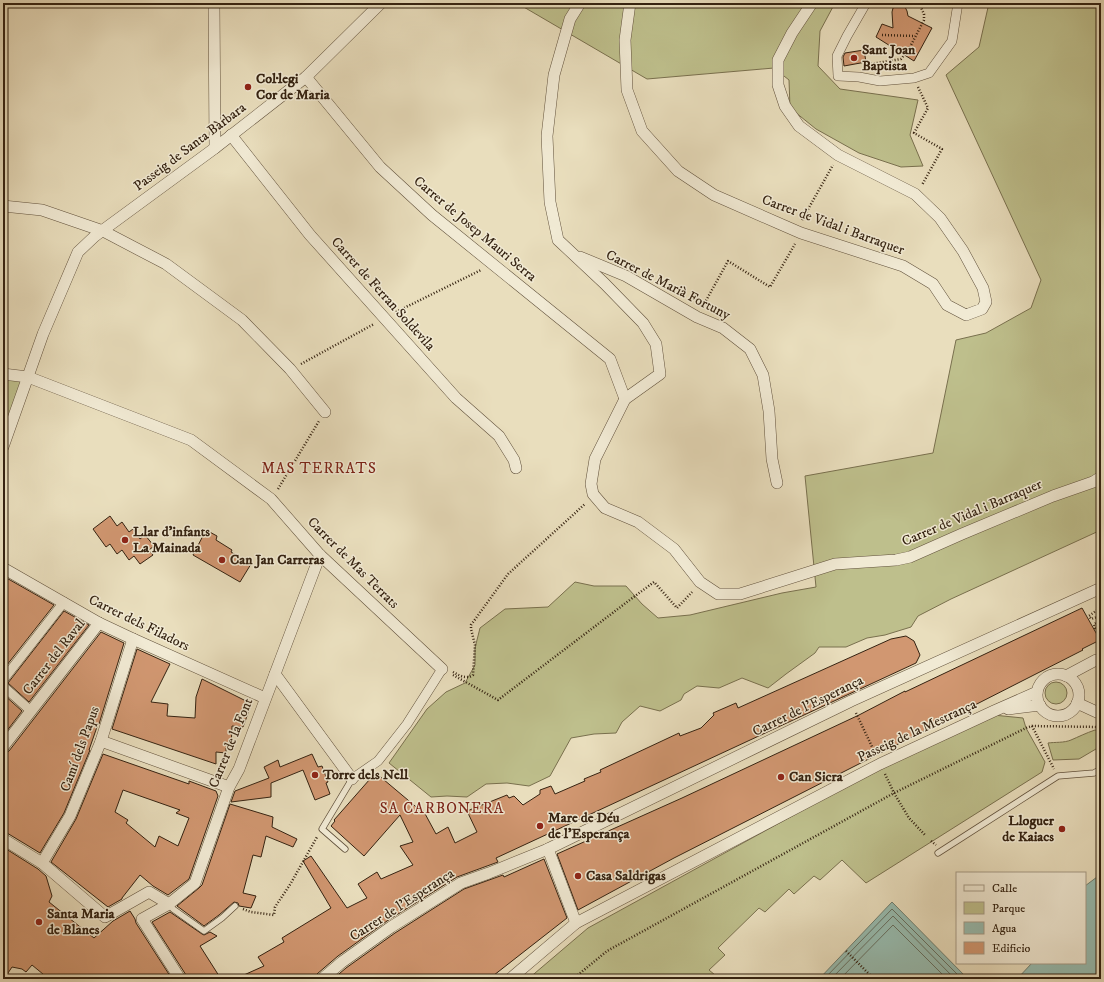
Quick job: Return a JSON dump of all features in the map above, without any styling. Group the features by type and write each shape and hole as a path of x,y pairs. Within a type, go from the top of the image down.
{"street":[{"path":"214,3 215,148"},
{"name":"Passeig de Santa Bàrbara","path":"3,446 43,334 78,252 95,236 215,148 306,77 381,3"},
{"path":"580,3 570,19 554,75 547,136 550,202 558,240 604,283 643,323 656,344 660,374 625,400 595,459 591,484 593,494"},
{"name":"Carrer de Vidal i Barraquer","path":"630,3 625,40 627,90 642,131 678,171 714,195 797,231 903,266 933,284 947,305 966,315 982,309 986,302 983,288 963,251 940,218 915,194 838,155 798,126 785,106 778,85 778,60 792,32 812,3"},
{"path":"866,3 837,56 838,76 859,77 880,81 914,78 929,73 952,42 958,3"},
{"name":"Carrer de Josep Mauri Serra","path":"306,77 380,167 432,215 610,359 625,400"},
{"name":"Carrer de Ferran Soldevila","path":"231,135 310,235 456,398 499,436 514,460 516,468"},
{"path":"3,206 42,210 103,231 166,264 242,320 290,370 325,412"},
{"name":"Carrer de Marià Fortuny","path":"574,255 626,276 697,317 723,328 750,350 764,375 769,411 772,459 777,483"},
{"name":"Carrer de Mas Terrats","path":"3,374 28,377 191,440 271,499 320,555 442,669"},
{"name":"Carrer de Vidal i Barraquer","path":"593,494 605,508 638,522 674,549 700,582 718,594 740,594 835,564 896,560 910,557 1053,496 1093,482 1101,477"},
{"name":"Carrer de la Font","path":"180,979 142,919 169,904 195,882 229,787 239,769 320,555"},
{"name":"Carrer dels Filadors","path":"3,568 99,622 133,639 265,698"},
{"name":"Carrer de l'Esperança","path":"322,979 342,962 391,927 461,883 548,849 851,701 1101,588"},
{"path":"3,680 64,602"},
{"name":"Carrer del Raval","path":"3,747 99,622"},
{"name":"Camí dels Papus","path":"42,863 70,816 100,741 133,639"},
{"path":"1066,676 1096,660 1101,660"},
{"path":"275,674 352,779 378,761 407,724 442,669"},
{"path":"1060,674 1066,676 1072,679 1076,684 1078,690 1077,703 1074,709 1068,713 1056,716 1049,714 1040,705 1037,699 1039,686 1048,677 1060,674"},
{"path":"3,686 31,711"},
{"name":"Passeig de la Mestrança","path":"510,979 576,923 880,764 1037,692"},
{"path":"1077,703 1101,714"},
{"name":"Passeig de la Mestrança","path":"994,711 1040,705"},
{"path":"100,741 229,787"},
{"path":"3,839 42,863 105,917 149,892 169,904"},
{"path":"548,849 576,923"}],"lane":[{"path":"938,853 1058,776 1094,773 1101,769"},
{"path":"345,849 322,829 352,779"},
{"path":"169,904 173,909 204,931 235,906"}],"path":[{"path":"864,66 901,59 909,49 924,20 924,14 919,3"},
{"path":"882,35 916,36"},
{"path":"914,78 928,108 914,133 942,149 918,192 915,194"},
{"path":"697,317 728,260 770,287 800,224 838,155"},
{"path":"290,370 384,318 492,264"},
{"path":"271,499 325,412"},
{"path":"442,669 461,676 473,675 475,645 471,625 508,574 586,503 593,494"},
{"path":"442,669 498,700 654,582 677,608 700,582"},
{"path":"1092,607 1098,604 1100,608 1089,616 1091,618 1101,616"},
{"path":"1101,620 1094,624 1095,628 1101,626"},
{"path":"1101,631 1099,632 1100,636 1101,635"},
{"path":"851,701 894,793 909,818 925,835"},
{"path":"1032,726 1048,757"},
{"path":"574,979 607,951 894,793 1020,731 1032,726 1101,727"},
{"path":"235,906 251,912 274,915 275,907 291,883 322,829"},
{"path":"846,951 874,979"}],"green space":[{"path":"519,3 835,3 820,31 818,66 840,89 918,100 910,135 923,166 901,167 859,153 816,129 790,108 789,80 774,68 647,79"},
{"path":"989,3 1101,3 1101,530 951,599 918,616 911,627 885,635 867,638 846,647 819,647 815,653 768,688 742,678 719,688 697,686 684,694 681,700 660,711 640,706 622,722 616,733 594,734 571,738 550,776 529,786 507,783 486,784 467,797 431,797 389,763 427,709 446,692 465,683 475,665 475,648 480,628 505,609 548,607 575,582 594,586 626,586 642,604 658,618 690,615 782,593 816,587 805,476 933,453 956,340 986,333 1031,308 1041,280 946,75 979,47"},
{"path":"3,374 28,377 3,447"},
{"path":"1056,682 1064,685 1067,693 1064,701 1056,704 1048,701 1045,693 1048,685"},
{"path":"993,715 1023,718 1026,728 1045,762 1042,772 866,883 842,860 820,880 814,876 794,894 789,889 765,912 759,908 718,948 725,955 709,970 715,975 712,979 528,979 588,928 876,770"},
{"path":"1095,730 1101,731 1101,746 1079,759 1053,760 1048,743 1068,741"}],"water":[{"path":"1101,874 1101,979 1017,979 1031,964 1086,964 1086,885"},
{"path":"892,902 968,979 819,979"}],"building":[{"path":"901,5 905,7 908,16 932,28 914,61 876,37 882,24 893,28 893,8"},
{"name":"Sant Joan Baptista","path":"864,50 866,62 844,66 843,57 845,53"},
{"name":"Llar d'infants La Mainada","path":"110,516 117,526 122,522 129,532 133,529 140,539 145,535 154,546 149,550 153,555 140,564 134,556 129,560 122,550 117,554 110,544 106,547 93,529"},
{"name":"Can Jan Carreras","path":"206,530 217,536 216,540 232,550 231,552 251,564 240,582 193,555"},
{"path":"3,576 54,605 3,670"},
{"path":"1082,608 1100,640 674,858 578,910 557,854 682,798"},
{"path":"64,611 89,625 29,702 8,683"},
{"path":"101,632 124,643 90,750 64,813 40,853 3,832 3,754 9,751"},
{"path":"906,636 914,641 920,655 916,663 496,858 498,862 457,877 387,921 338,956 317,974 315,979 235,979 264,966 258,957 284,942 282,938 331,908 303,861 311,856 347,908 367,898 358,884 377,872 381,879 413,865 400,846 413,842 400,815 364,856 331,826 335,821 334,820 370,779 377,774 421,811 423,810 436,834 448,827 455,843 477,832 467,811 507,795 509,798 514,796 523,805 540,794 540,790 551,786 555,794 585,781 584,779 601,772 600,770 679,733 680,736 701,728 714,715 713,713 736,703 738,708 891,639"},
{"path":"137,649 170,664 151,702 168,704 167,716 195,718 196,697 202,679 246,701 250,708 243,727 232,726 231,748 226,748 226,753 216,752 216,764 112,729"},
{"path":"3,694 22,711 3,736"},
{"path":"103,754 189,784 189,781 216,791 218,796 189,879 168,895 153,886 140,875 122,899 108,907 51,862 76,819","holes":["123,790 180,810 176,813 189,818 178,846 159,836 155,847 126,823 128,820 115,812"]},
{"path":"312,754 318,767 322,766 328,782 326,783 330,794 315,800 303,770 271,783 271,797 231,802 235,791 269,778 264,767 278,760 280,767"},
{"path":"230,804 273,817 272,827 297,839 293,847 266,836 261,857 253,855 243,893 256,896 251,908 239,906 238,903 234,902 204,926 177,906 202,885"},
{"name":"Santa Maria de Blanes","path":"3,847 38,869 46,876 52,896 49,902 94,938 113,921 130,911 136,923 172,979 49,979 32,965 26,972 22,969 12,967 3,979"},
{"path":"544,859 567,918 489,979 333,979 395,933 464,889 503,875 504,877"},
{"path":"170,912 202,934 204,935 210,932 217,936 200,946 221,979 187,979 186,975 152,922"}],"place":[{"name":"Sant Joan Baptista","path":"854,58"},
{"name":"Col·legi Cor de Maria","path":"248,87"},
{"name":"Llar d'infants La Mainada","path":"125,540"},
{"name":"Can Jan Carreras","path":"222,560"},
{"name":"Torre dels Nell","path":"315,775"},
{"name":"Can Sicra","path":"781,777"},
{"name":"Mare de Déu de l'Esperança","path":"540,826"},
{"name":"Lloguer de Kaiacs","path":"1062,829"},
{"name":"Casa Saldrigas","path":"578,876"},
{"name":"Santa Maria de Blanes","path":"39,922"}],"district":[{"name":"MAS TERRATS","path":"319,468"},
{"name":"SA CARBONERA","path":"442,808"}]}
